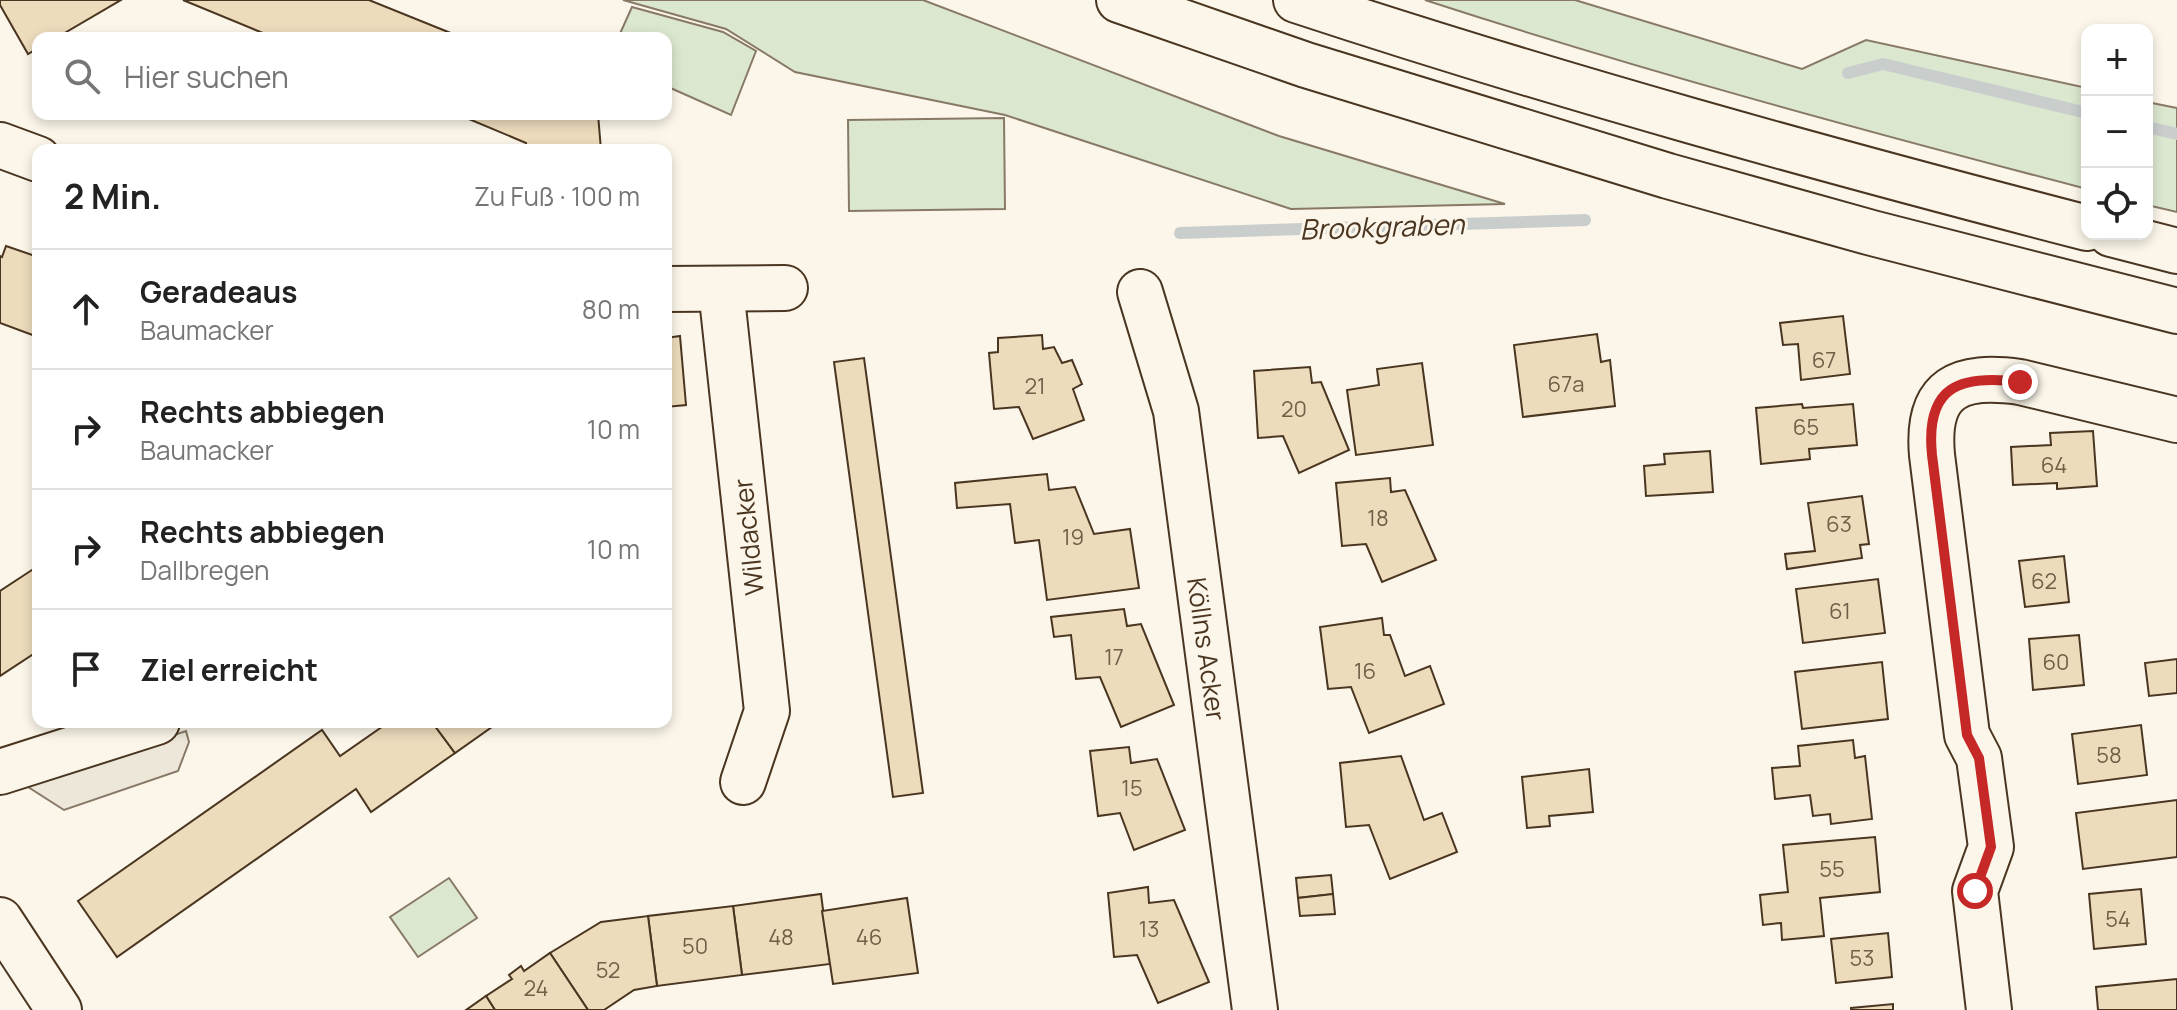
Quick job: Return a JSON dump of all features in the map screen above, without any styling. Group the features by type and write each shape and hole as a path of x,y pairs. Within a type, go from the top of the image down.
{"main road":[{"path":"1119,0 1306,65 1668,176 1872,233 2177,311"},
{"path":"1296,0 1705,125 2081,226"},
{"path":"0,145 32,157"},
{"path":"2134,240 2177,251"},
{"path":"672,289 785,288"},
{"name":"Wildacker","path":"721,289 767,711 743,782"},
{"name":"Köllns Acker","path":"1140,292 1176,411 1255,1010"},
{"path":"1989,1010 1975,891 1991,847 1979,758 1967,735 1931,442 1932,420 1939,402 1952,389 1970,380 1995,378 2177,420"},
{"path":"0,772 138,728"},
{"path":"0,920 59,1010"}],"green space":[{"path":"623,0 923,0 1279,136 1505,204 1291,209 1005,115 795,72 726,29"},
{"path":"1425,0 1575,0 1802,69 1866,40 2081,87 2081,187 1754,99"},
{"path":"632,7 723,32 756,51 731,115 672,89 672,32 621,32"},
{"path":"2153,103 2177,108 2177,212 2153,206"},
{"path":"1004,118 1005,209 849,211 848,120"},
{"path":"449,878 477,918 418,957 390,917"}],"shaded area":[{"path":"186,731 189,742 178,771 64,810 25,785"}],"building":[{"path":"0,0 121,0 66,32 32,32 32,52 28,54"},
{"path":"183,0 369,0 448,32 260,32"},
{"path":"471,120 598,120 600,144 526,143"},
{"path":"6,246 32,255 32,335 0,323 2,257"},
{"path":"1843,316 1850,374 1801,380 1798,344 1783,345 1780,323"},
{"path":"1597,334 1601,362 1610,360 1615,406 1523,417 1514,345"},
{"path":"1042,335 1043,349 1054,347 1062,363 1072,360 1082,384 1073,389 1084,420 1033,439 1019,407 994,409 989,353 998,352 998,338"},
{"path":"680,336 686,405 672,406 672,337"},
{"path":"864,358 923,793 893,797 834,362"},
{"path":"1422,363 1433,445 1356,455 1347,390 1379,385 1377,369"},
{"path":"1310,367 1312,383 1321,382 1349,450 1299,473 1283,436 1258,438 1254,371"},
{"path":"1802,404 1803,408 1853,404 1857,445 1809,449 1810,459 1761,464 1756,408"},
{"path":"2093,431 2097,486 2057,489 2057,483 2013,485 2011,447 2051,445 2050,433"},
{"path":"1710,451 1713,492 1646,496 1644,466 1665,464 1664,454"},
{"path":"1047,474 1049,490 1075,487 1094,534 1130,529 1139,588 1047,600 1039,540 1015,543 1010,504 957,508 955,483"},
{"path":"1390,478 1391,492 1405,490 1436,560 1382,582 1366,544 1342,546 1336,483"},
{"path":"1862,496 1869,544 1860,545 1862,558 1787,569 1785,554 1815,551 1808,503"},
{"path":"2064,556 2069,602 2025,607 2019,561"},
{"path":"32,570 32,655 0,676 0,591"},
{"path":"1878,579 1885,633 1803,643 1796,589"},
{"path":"1124,609 1127,626 1141,624 1174,705 1121,727 1100,677 1076,679 1071,635 1054,637 1051,617"},
{"path":"1382,618 1384,635 1390,635 1405,676 1430,666 1444,704 1369,733 1351,687 1328,689 1320,627"},
{"path":"2079,635 2084,685 2033,690 2029,639"},
{"path":"2177,659 2177,693 2149,696 2145,663"},
{"path":"1882,662 1888,719 1802,729 1795,672"},
{"path":"2141,725 2147,775 2078,784 2072,734"},
{"path":"380,728 436,728 455,753 371,812 356,789 117,957 78,901 322,730 340,756"},
{"path":"436,728 490,728 455,753"},
{"path":"1853,740 1855,758 1865,756 1872,819 1831,824 1830,814 1813,816 1810,795 1775,799 1772,768 1800,766 1798,746"},
{"path":"1129,747 1131,763 1157,759 1185,830 1134,850 1120,813 1098,816 1090,751"},
{"path":"1401,756 1424,820 1442,813 1457,852 1390,879 1369,825 1346,827 1340,763"},
{"path":"1589,769 1593,812 1549,816 1550,826 1527,828 1522,777"},
{"path":"2177,800 2177,857 2083,869 2076,813"},
{"path":"1875,837 1880,892 1820,898 1824,936 1782,940 1781,923 1763,925 1760,895 1788,892 1783,845"},
{"path":"1331,875 1333,894 1298,898 1296,878"},
{"path":"1148,887 1149,903 1174,900 1209,982 1158,1003 1137,955 1114,957 1108,893"},
{"path":"2141,889 2146,944 2094,949 2089,894"},
{"path":"821,894 830,964 742,975 733,906"},
{"path":"1333,894 1335,914 1300,916 1298,898"},
{"path":"907,898 918,973 833,984 822,911"},
{"path":"733,906 742,975 657,986 648,916"},
{"path":"648,916 657,986 634,990 604,1010 588,1010 550,953 601,922"},
{"path":"1888,933 1892,977 1836,983 1831,939"},
{"path":"550,953 588,1010 495,1010 486,996 512,979 509,975 521,966 524,971"},
{"path":"2177,979 2177,1010 2098,1010 2096,987"},
{"path":"486,996 495,1010 466,1010"},
{"path":"1893,1004 1893,1010 1851,1010 1851,1008"}],"waterway":[{"name":"Brookgraben","path":"1848,73 1883,64 2081,112"},
{"name":"Brookgraben","path":"2153,128 2177,134"},
{"name":"Brookgraben","path":"1180,233 1585,220"}],"route":[{"path":"1975,891 1991,847 1979,758 1967,735 1932,455 1932,420 1939,402 1952,389 1970,380 1995,378 2020,382"}]}
